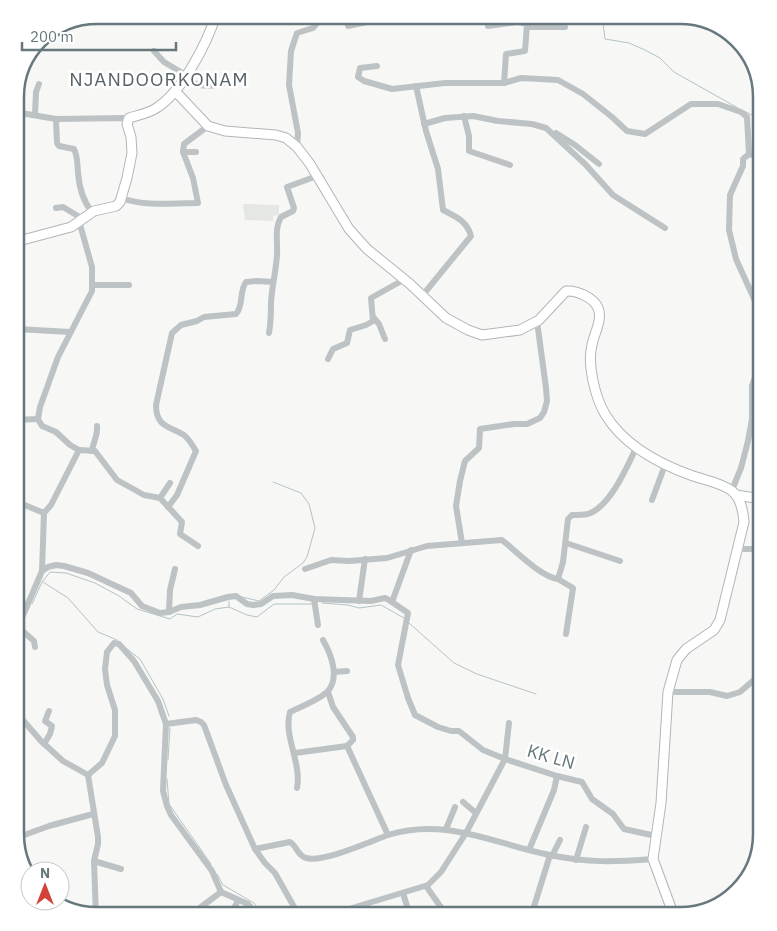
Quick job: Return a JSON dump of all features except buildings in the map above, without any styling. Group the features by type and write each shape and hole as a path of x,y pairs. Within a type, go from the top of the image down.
{"main road":[{"path":"24,240 71,227 92,212 116,206 121,198 132,153 131,137 127,124 129,118 158,108 175,90 206,40 212,24"},
{"path":"175,90 208,126 225,131 276,135 286,138 297,146 349,229 367,249 405,279 446,318 482,335 520,330 537,321 566,291 571,290 580,293 594,302 598,308 599,318 591,346 592,372 597,397 604,413 617,432 636,448 665,465 712,482 734,493 753,497"},
{"path":"671,907 653,859 661,803 668,692 677,660 681,654 686,648 714,630 720,620 744,522 740,502 734,493"}],"street":[{"path":"297,146 298,133 289,85 291,51 297,33 313,28 317,24"},
{"path":"348,26 358,24"},
{"path":"488,24 488,26 503,24"},
{"path":"504,83 506,54 525,50 527,27 565,27"},
{"path":"154,51 164,62 195,84 216,86 222,84"},
{"path":"377,66 360,68 358,77 364,81 392,89 445,83 504,83 521,78 558,80 583,94 612,116 627,131 645,134 691,104 718,104 741,112 747,117 749,154"},
{"path":"35,115 36,92 39,84"},
{"path":"416,86 424,124 438,169 442,210 460,219 469,228 470,236 422,296"},
{"path":"24,113 56,119 125,118 128,120"},
{"path":"424,124 445,118 464,116 532,124 546,128 575,145 600,164"},
{"path":"464,116 469,136 469,151 510,165"},
{"path":"56,119 57,143 59,146 74,149 78,162 80,189 85,202 92,212"},
{"path":"121,198 132,202 153,205 198,203 194,184 183,152 184,144 208,126"},
{"path":"546,128 585,164 613,194 665,228"},
{"path":"183,152 196,152"},
{"path":"753,155 749,154 743,158 743,166 730,195 729,230 736,259 753,297"},
{"path":"269,333 276,262 277,222 284,214 293,211 294,208 287,187 316,176"},
{"path":"56,208 63,207 81,220 92,267 92,291 58,357 44,393 38,420 42,426 56,432 70,445 79,450 95,451 117,480 144,495 160,498 182,522 180,534 198,546"},
{"path":"385,339 379,324 374,318 371,298 405,279"},
{"path":"168,507 177,495 196,452 192,443 160,421 156,413 156,405 172,333 181,325 208,316 231,316 236,314 239,311 243,288 246,282 257,280 273,282"},
{"path":"92,285 128,285"},
{"path":"328,359 333,349 346,343 350,330 370,324 374,318"},
{"path":"462,543 456,506 465,461 479,448 480,429 528,424 540,418 544,412 547,401 546,388 537,321"},
{"path":"24,329 70,332"},
{"path":"734,493 752,419 753,383"},
{"path":"24,420 38,420"},
{"path":"92,452 93,442 98,435 97,426"},
{"path":"558,578 563,562 568,519 572,516 589,514 604,502 619,483 636,448"},
{"path":"24,613 42,571 44,513 51,505 79,450"},
{"path":"652,500 665,465"},
{"path":"160,498 170,483"},
{"path":"24,505 44,513"},
{"path":"305,569 331,560 349,561 387,558 427,546 502,540 543,573 552,578 558,578 573,588 566,634"},
{"path":"566,543 620,561"},
{"path":"42,571 56,565 88,573 131,592 142,606 160,613 236,596 247,604 253,605 260,604 274,596 292,595 314,599 359,601 385,598 392,602 411,550"},
{"path":"738,550 753,550"},
{"path":"359,601 366,559"},
{"path":"169,612 170,590 175,569"},
{"path":"314,599 318,625"},
{"name":"KK LN","path":"392,602 408,613 398,665 415,715 438,727 459,731 483,750 505,759 582,782 592,799 612,814 624,829 656,836"},
{"path":"24,632 34,641 35,647"},
{"path":"298,788 299,774 290,733 290,712 328,692 333,682 334,672 329,651 323,640"},
{"path":"88,775 102,763 115,736 115,710 105,669 106,652 114,643 119,644 134,661 158,701 166,724 163,790 171,815 212,871 221,892 248,904 250,907"},
{"path":"334,672 347,671"},
{"path":"668,692 710,692 727,696 740,692 753,681"},
{"path":"295,753 347,746 353,740 353,736 334,707 328,692"},
{"path":"44,744 52,726 45,721 48,712"},
{"path":"166,724 196,720 204,725 226,785 255,849 275,873 294,907"},
{"path":"24,721 44,744 63,761 88,775"},
{"path":"364,907 426,886 441,872 466,833 505,759 509,723"},
{"path":"347,746 388,835"},
{"path":"88,775 98,844 94,861 96,907"},
{"path":"529,850 554,790 557,776"},
{"path":"463,802 476,813"},
{"path":"446,829 455,807"},
{"path":"24,835 93,814"},
{"path":"576,860 586,827"},
{"path":"255,849 290,842 301,856 307,859 315,859 334,855 388,835 417,828 446,829 466,833 551,856 576,860 602,862 653,859"},
{"path":"534,907 551,856 560,840"},
{"path":"94,861 121,869"},
{"path":"426,886 441,907"},
{"path":"201,907 221,892"},
{"path":"403,893 408,906"},
{"path":"235,907 238,900"}],"shaded area":[{"path":"243,204 279,205 279,215 273,216 273,221 245,220"}],"waterway":[{"path":"603,24 605,39 629,43 645,50 660,58 674,72 738,108"},
{"path":"744,111 753,116"},
{"path":"242,597 259,601 274,590 284,577 303,563 307,557 315,528 309,504 301,493 273,482"},
{"path":"32,604 42,582 50,572 66,573 95,583 119,596 137,609 170,619 177,614 198,617 215,609 229,607 257,617 274,604 312,604"},
{"path":"43,582 68,598 98,632 117,640"},
{"path":"229,601 229,607"},
{"path":"322,603 359,608 381,605 404,618"},
{"path":"409,623 454,663 477,674 536,694"},
{"path":"126,648 140,659 163,699 169,716"},
{"path":"168,760 170,728"},
{"path":"167,779 169,804 211,864"},
{"path":"217,874 223,885 254,903 257,907"}],"district":[{"name":"NJANDOORKONAM","path":"159,79"}]}
